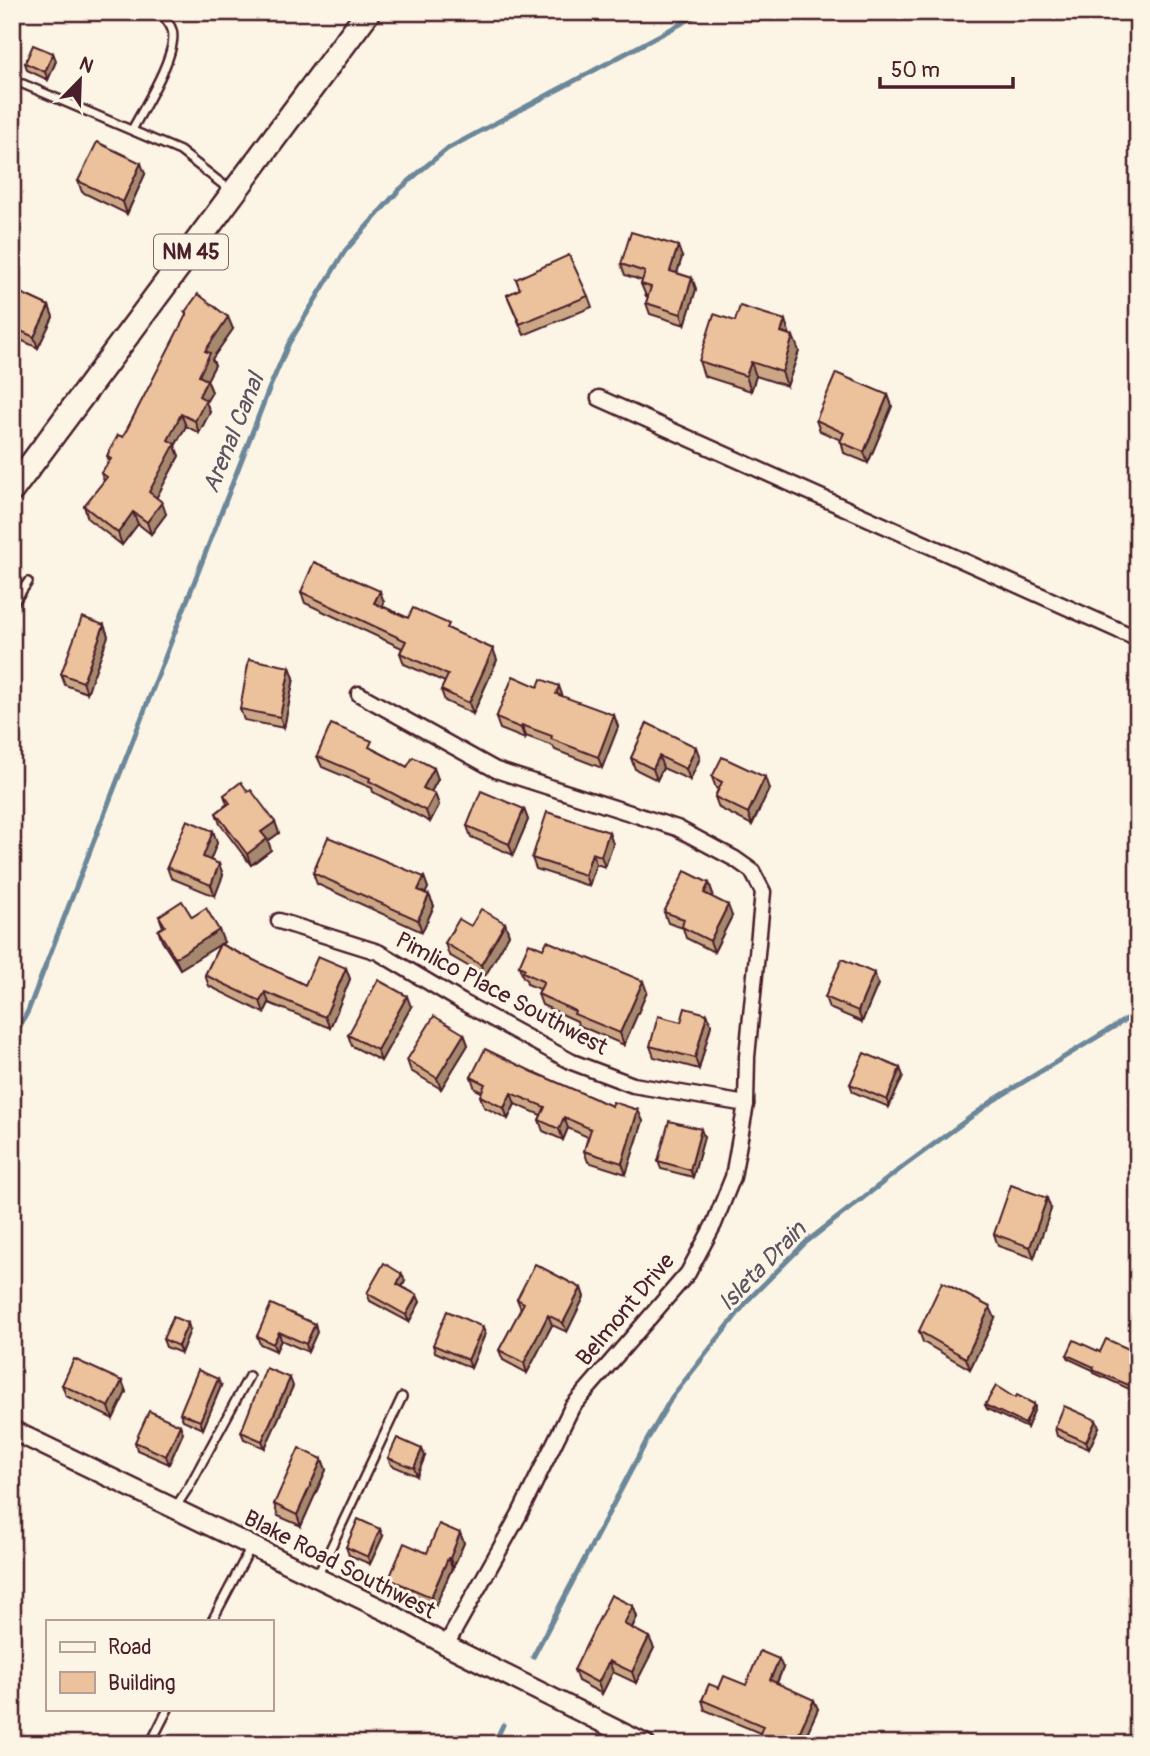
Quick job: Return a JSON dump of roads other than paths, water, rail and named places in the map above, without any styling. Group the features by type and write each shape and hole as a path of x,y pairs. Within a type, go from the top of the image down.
{"main road":[{"name":"NM 45","path":"12,490 368,12"}],"street":[{"path":"599,398 1138,639"},
{"name":"Belmont Drive","path":"359,694 496,770 677,828 736,859 752,871 763,892 747,1057 746,1104 733,1177 688,1273 572,1407 519,1515 446,1645"},
{"name":"Pimlico Place Southwest","path":"279,921 378,952 572,1062 633,1085 746,1104"},
{"name":"Blake Road Southwest","path":"12,1430 387,1612 446,1645 645,1744"}],"lane":[{"path":"132,130 167,62 173,38 168,22 159,12"},
{"path":"23,84 180,151 234,194"},
{"path":"12,605 28,582"},
{"path":"174,1509 191,1485 249,1376"},
{"path":"316,1578 402,1397"},
{"path":"213,1620 251,1546"},
{"path":"150,1744 167,1710"}],"waterway":[{"name":"Arenal Canal","path":"12,1041 28,1011 269,389 289,343 345,251 399,190 447,149 703,12"},
{"name":"Isleta Drain","path":"533,1657 672,1397 749,1299 805,1243 904,1166 994,1100 1138,1012"},
{"name":"Isleta Drain","path":"494,1744 503,1725"}]}
